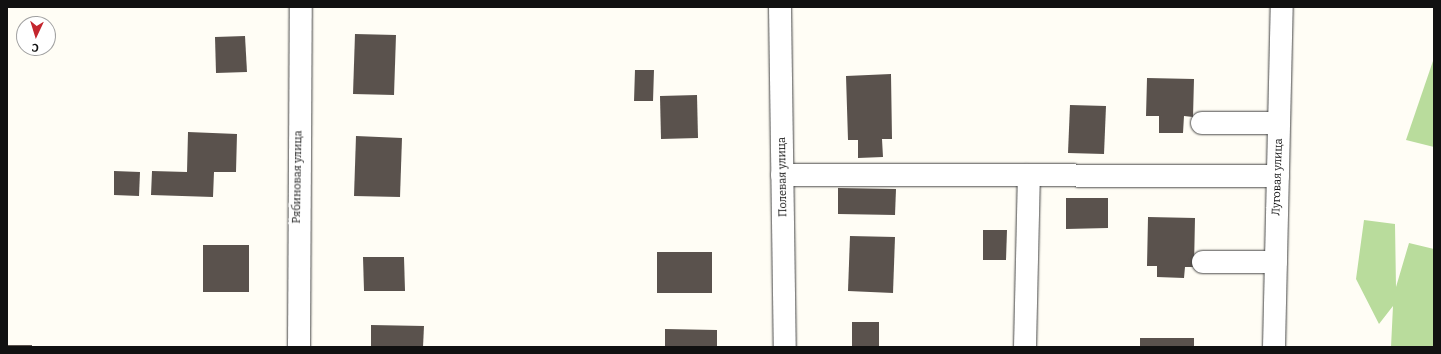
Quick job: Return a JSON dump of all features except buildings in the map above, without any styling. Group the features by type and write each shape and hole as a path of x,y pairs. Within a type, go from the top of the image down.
{"street":[{"name":"Рябиновая улица","path":"299,347 301,7"},
{"name":"Полевая улица","path":"780,7 785,347"},
{"name":"Луговая улица","path":"1274,347 1282,7"},
{"path":"1202,123 1280,123"},
{"path":"782,175 1278,176"},
{"path":"1025,347 1029,175"},
{"path":"1203,262 1276,262"}],"green space":[{"path":"1434,58 1434,147 1406,140"},
{"path":"1364,220 1395,224 1396,287 1409,243 1434,249 1434,347 1391,347 1393,306 1379,324 1356,279"}]}
